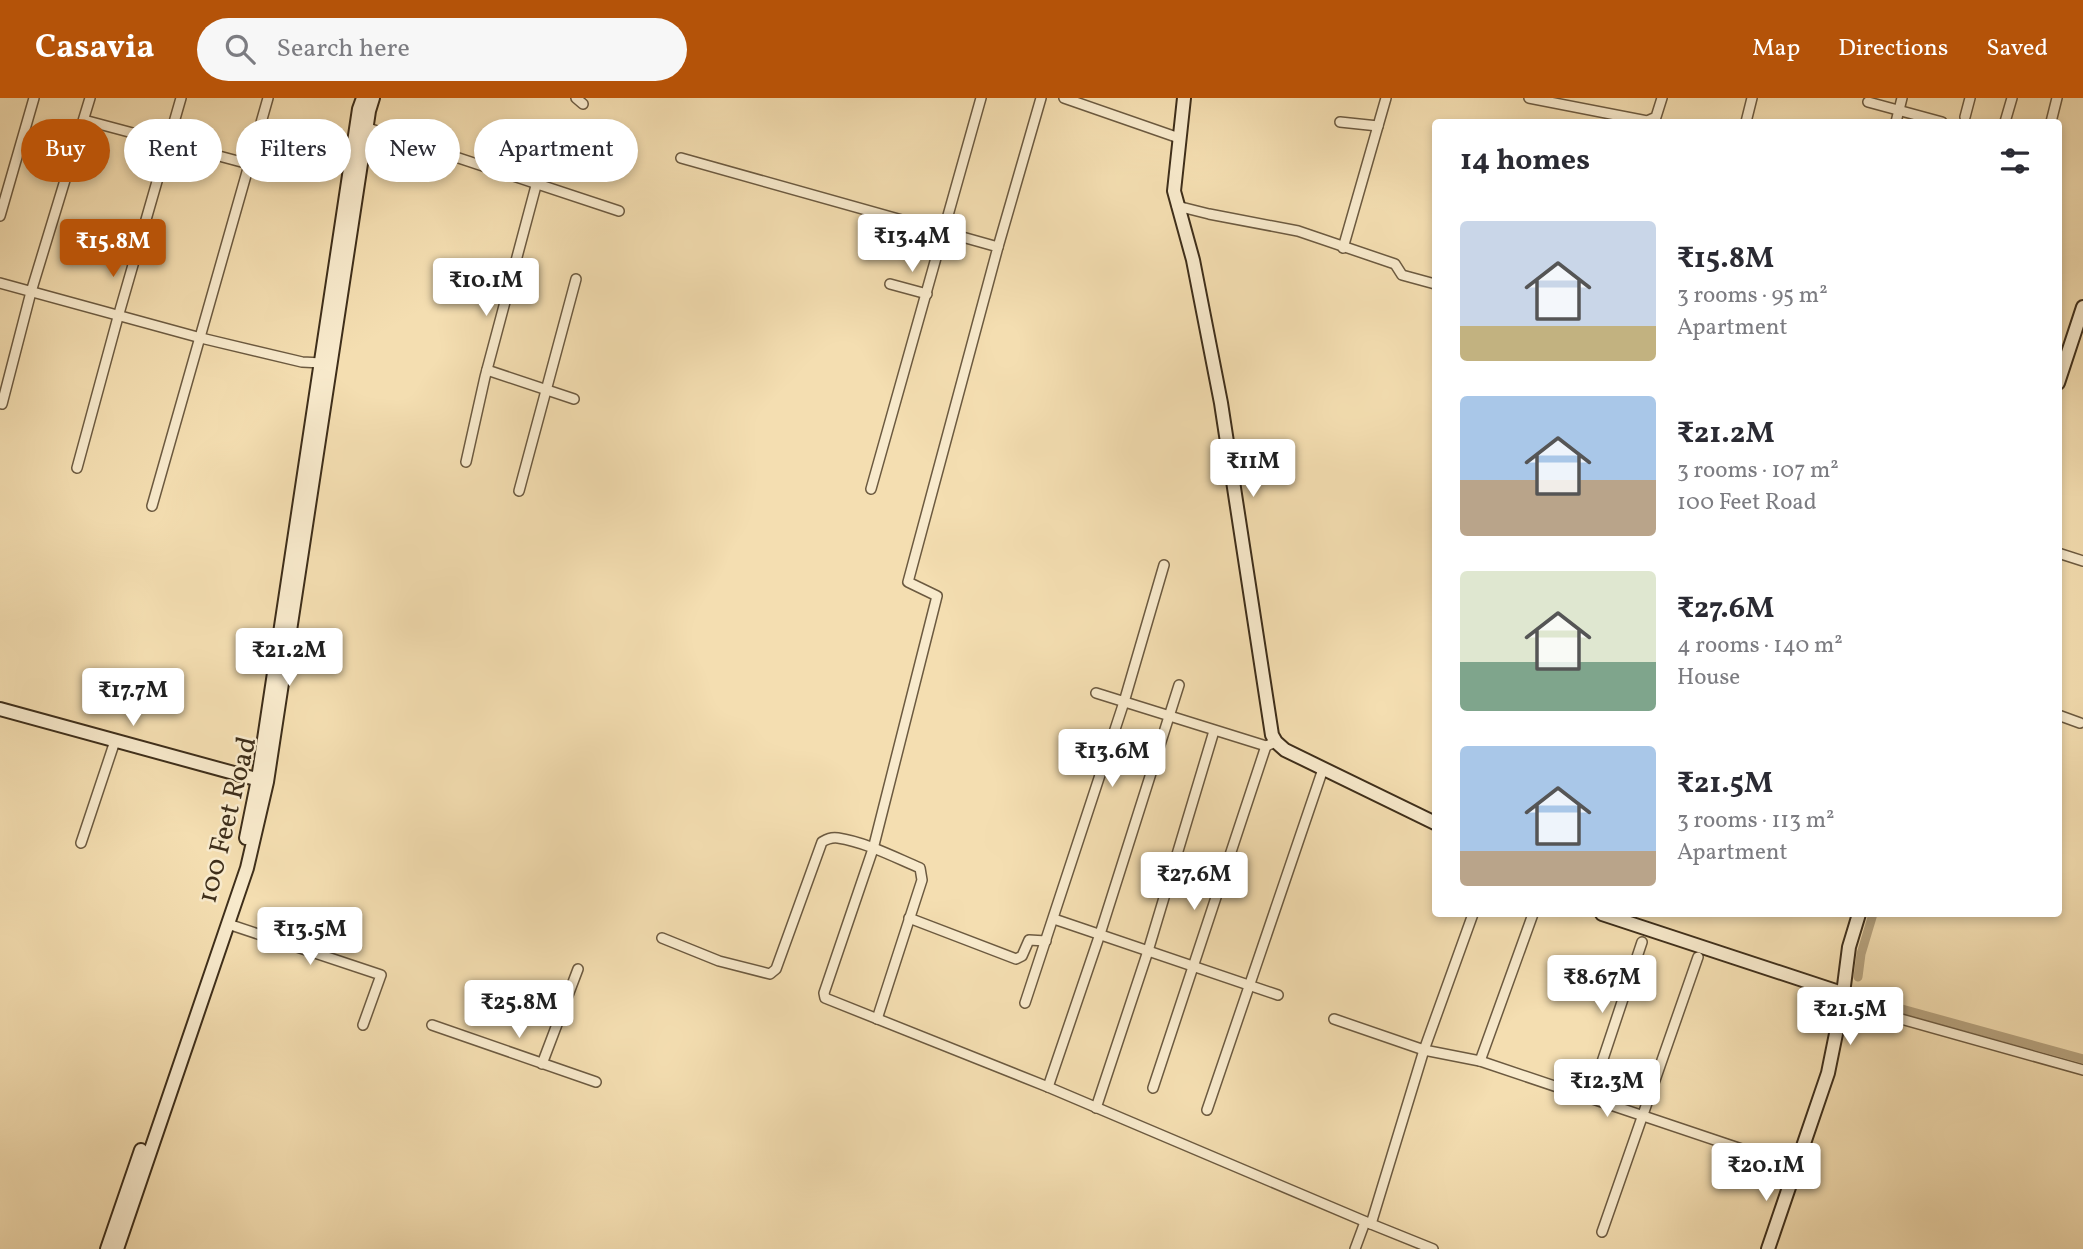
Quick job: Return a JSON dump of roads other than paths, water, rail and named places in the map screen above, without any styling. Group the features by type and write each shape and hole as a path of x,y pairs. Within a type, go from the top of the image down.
{"street":[{"path":"0,216 34,98"},
{"path":"84,119 90,98"},
{"path":"175,119 181,98"},
{"path":"262,119 268,98"},
{"name":"100 Feet Road","path":"107,1249 240,864 263,781 362,98"},
{"name":"100 Feet Road","path":"370,119 373,98"},
{"path":"871,489 981,98"},
{"path":"1041,98 908,582 937,596 873,849 824,995 826,999 1048,1087 1368,1223 1410,1245 1433,1249"},
{"path":"1064,98 1179,138"},
{"path":"1153,1088 1272,735 1222,403 1193,260 1174,191 1184,98"},
{"path":"1343,248 1386,98"},
{"path":"1529,98 1627,119"},
{"path":"1655,119 1662,98"},
{"path":"1747,119 1752,98"},
{"path":"1897,119 1902,98"},
{"path":"1965,117 1970,98"},
{"path":"2006,119 2012,98"},
{"path":"2052,119 2057,98"},
{"path":"1868,102 1930,119"},
{"path":"1340,122 1378,126"},
{"name":"100 Feet Road","path":"117,1249 247,869 365,147"},
{"path":"681,158 998,247"},
{"path":"2,404 65,182"},
{"path":"77,468 157,182"},
{"path":"152,506 244,182"},
{"path":"466,462 487,370 537,182 619,211"},
{"path":"1177,206 1209,215 1297,231 1395,264 1402,275 1432,283"},
{"path":"519,491 576,279"},
{"path":"0,283 201,338 302,362 323,363"},
{"path":"890,284 926,294"},
{"path":"2062,371 2083,307"},
{"path":"487,370 575,399"},
{"path":"2062,554 2083,561"},
{"path":"1026,1003 1124,702 1164,565"},
{"path":"1048,1087 1179,685"},
{"path":"1096,693 1214,731 1271,744 1432,822"},
{"path":"0,709 263,781"},
{"path":"2062,716 2080,723"},
{"path":"1097,1108 1148,951 1214,731"},
{"path":"81,843 116,741"},
{"path":"1207,1110 1323,769"},
{"path":"662,938 719,961 770,974 776,969 822,842 829,838 838,838 873,849 920,867 922,880 877,1019"},
{"path":"1355,1249 1368,1223 1424,1050 1472,917"},
{"path":"1480,1061 1533,917"},
{"path":"1611,917 1842,993"},
{"path":"1768,1249 1828,1073 1841,1009 1849,947 1859,917"},
{"path":"909,918 1016,959 1022,956 1029,940 1046,941"},
{"path":"1054,919 1278,995"},
{"path":"228,924 381,975 363,1025"},
{"path":"1590,1097 1642,942"},
{"path":"1602,1232 1698,957"},
{"path":"542,1064 578,969"},
{"path":"1841,1009 1868,1010 2083,1070"},
{"path":"1334,1019 1424,1050 1480,1061 1795,1167"},
{"path":"432,1025 596,1082"}],"waterway":[{"path":"1858,977 1861,954 1872,917"},
{"path":"1853,994 1856,992 1862,998 2083,1059"}]}
